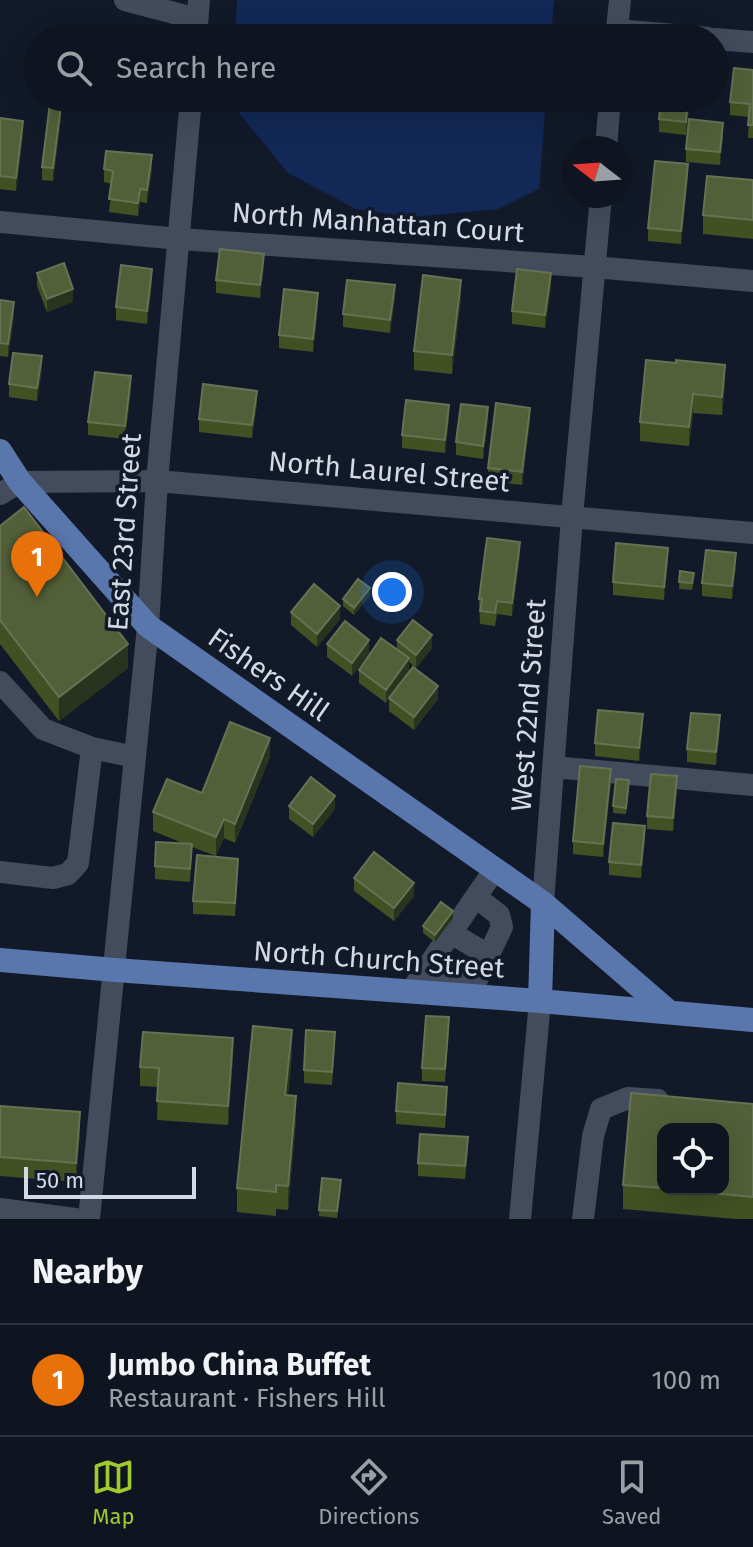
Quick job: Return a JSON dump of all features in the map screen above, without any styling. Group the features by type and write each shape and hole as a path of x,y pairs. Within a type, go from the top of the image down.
{"main road":[{"name":"Fishers Hill","path":"0,451 10,488 148,626 543,903 669,1012"},
{"name":"West 22nd Street","path":"540,1001 543,903"},
{"name":"North Church Street","path":"0,960 115,970 417,982 473,987 540,1001 753,1020"}],"street":[{"path":"125,0 197,19"},
{"path":"618,24 620,0"},
{"path":"729,40 753,42"},
{"name":"East 23rd Street","path":"89,1219 148,626 157,481 190,112"},
{"path":"607,136 609,112"},
{"name":"West 22nd Street","path":"543,903 572,517 600,208"},
{"name":"North Manhattan Court","path":"0,222 179,239 753,281"},
{"name":"North Laurel Street","path":"10,488 157,481 753,533"},
{"path":"0,682 43,729 92,748 135,757"},
{"path":"0,872 53,878 68,874 78,863 92,748"},
{"path":"553,767 753,785"},
{"path":"417,982 495,869"},
{"path":"473,987 502,927 499,915 476,897"},
{"path":"451,933 488,955"},
{"name":"West 22nd Street","path":"520,1219 540,1001"},
{"path":"583,1219 593,1136 601,1109 628,1098 675,1101"},
{"path":"0,1209 75,1219"}],"shaded area":[{"path":"237,0 554,0 552,24 236,24"},
{"path":"545,112 539,189 498,209 412,217 356,209 288,173 239,113"}],"building":[{"path":"734,68 753,70 753,125 748,125 750,104 730,102"},
{"path":"49,112 60,112 53,168 42,167"},
{"path":"660,112 687,112 686,122 659,119"},
{"path":"0,118 23,121 16,178 0,176"},
{"path":"689,119 723,123 720,152 686,149"},
{"path":"106,151 152,155 147,190 140,189 138,203 109,199 113,171 104,169"},
{"path":"655,161 688,164 681,231 648,228"},
{"path":"707,176 753,180 753,220 703,215"},
{"path":"220,249 264,254 260,285 216,280"},
{"path":"64,263 73,289 47,299 37,273"},
{"path":"121,265 152,269 147,311 116,307"},
{"path":"517,269 551,273 545,315 512,311"},
{"path":"423,275 461,280 452,355 414,351"},
{"path":"347,280 395,285 390,320 343,314"},
{"path":"284,289 318,293 313,339 279,335"},
{"path":"0,300 14,302 8,344 0,343"},
{"path":"13,353 42,356 37,388 9,384"},
{"path":"646,360 725,365 722,397 693,394 689,427 640,422"},
{"path":"95,372 131,376 125,426 88,422"},
{"path":"203,384 257,391 252,425 199,419"},
{"path":"406,400 449,405 445,440 402,435"},
{"path":"496,403 530,408 522,472 488,468"},
{"path":"461,404 488,407 483,446 456,442"},
{"path":"24,507 128,644 59,697 0,620 0,526"},
{"path":"487,538 520,542 512,603 497,601 495,613 480,611"},
{"path":"616,543 668,548 664,587 613,582"},
{"path":"706,550 736,553 732,586 702,583"},
{"path":"680,571 694,573 692,583 679,582"},
{"path":"358,579 370,588 354,608 343,599"},
{"path":"314,584 340,606 317,634 291,612"},
{"path":"413,620 432,635 416,655 397,640"},
{"path":"345,621 369,640 352,663 327,644"},
{"path":"381,638 409,658 386,690 359,670"},
{"path":"413,667 438,686 414,717 389,698"},
{"path":"598,710 643,714 639,748 595,743"},
{"path":"691,713 720,715 716,752 687,749"},
{"path":"230,722 270,738 235,824 224,819 216,837 153,812 167,779 202,793"},
{"path":"580,766 611,769 603,844 573,841"},
{"path":"651,774 677,776 673,818 647,816"},
{"path":"311,777 335,796 313,824 289,806"},
{"path":"616,779 629,780 626,808 613,806"},
{"path":"613,823 645,826 641,865 609,862"},
{"path":"156,842 192,844 190,869 155,866"},
{"path":"374,852 414,883 394,908 354,878"},
{"path":"197,855 238,859 235,903 193,901"},
{"path":"441,902 453,911 435,935 423,926"},
{"path":"426,1016 449,1017 445,1069 422,1068"},
{"path":"253,1026 292,1030 285,1095 296,1096 288,1186 276,1185 276,1192 237,1188"},
{"path":"306,1030 335,1032 332,1072 304,1070"},
{"path":"143,1032 233,1038 228,1106 157,1101 159,1068 140,1067"},
{"path":"398,1083 447,1087 445,1115 396,1111"},
{"path":"631,1093 753,1104 753,1197 729,1195 729,1123 657,1123 657,1188 623,1185"},
{"path":"0,1106 80,1112 76,1163 0,1157"},
{"path":"420,1134 468,1137 465,1166 418,1163"},
{"path":"322,1178 341,1180 337,1211 319,1210"}],"place":[{"name":"Jumbo China Buffet","path":"37,597"}]}
